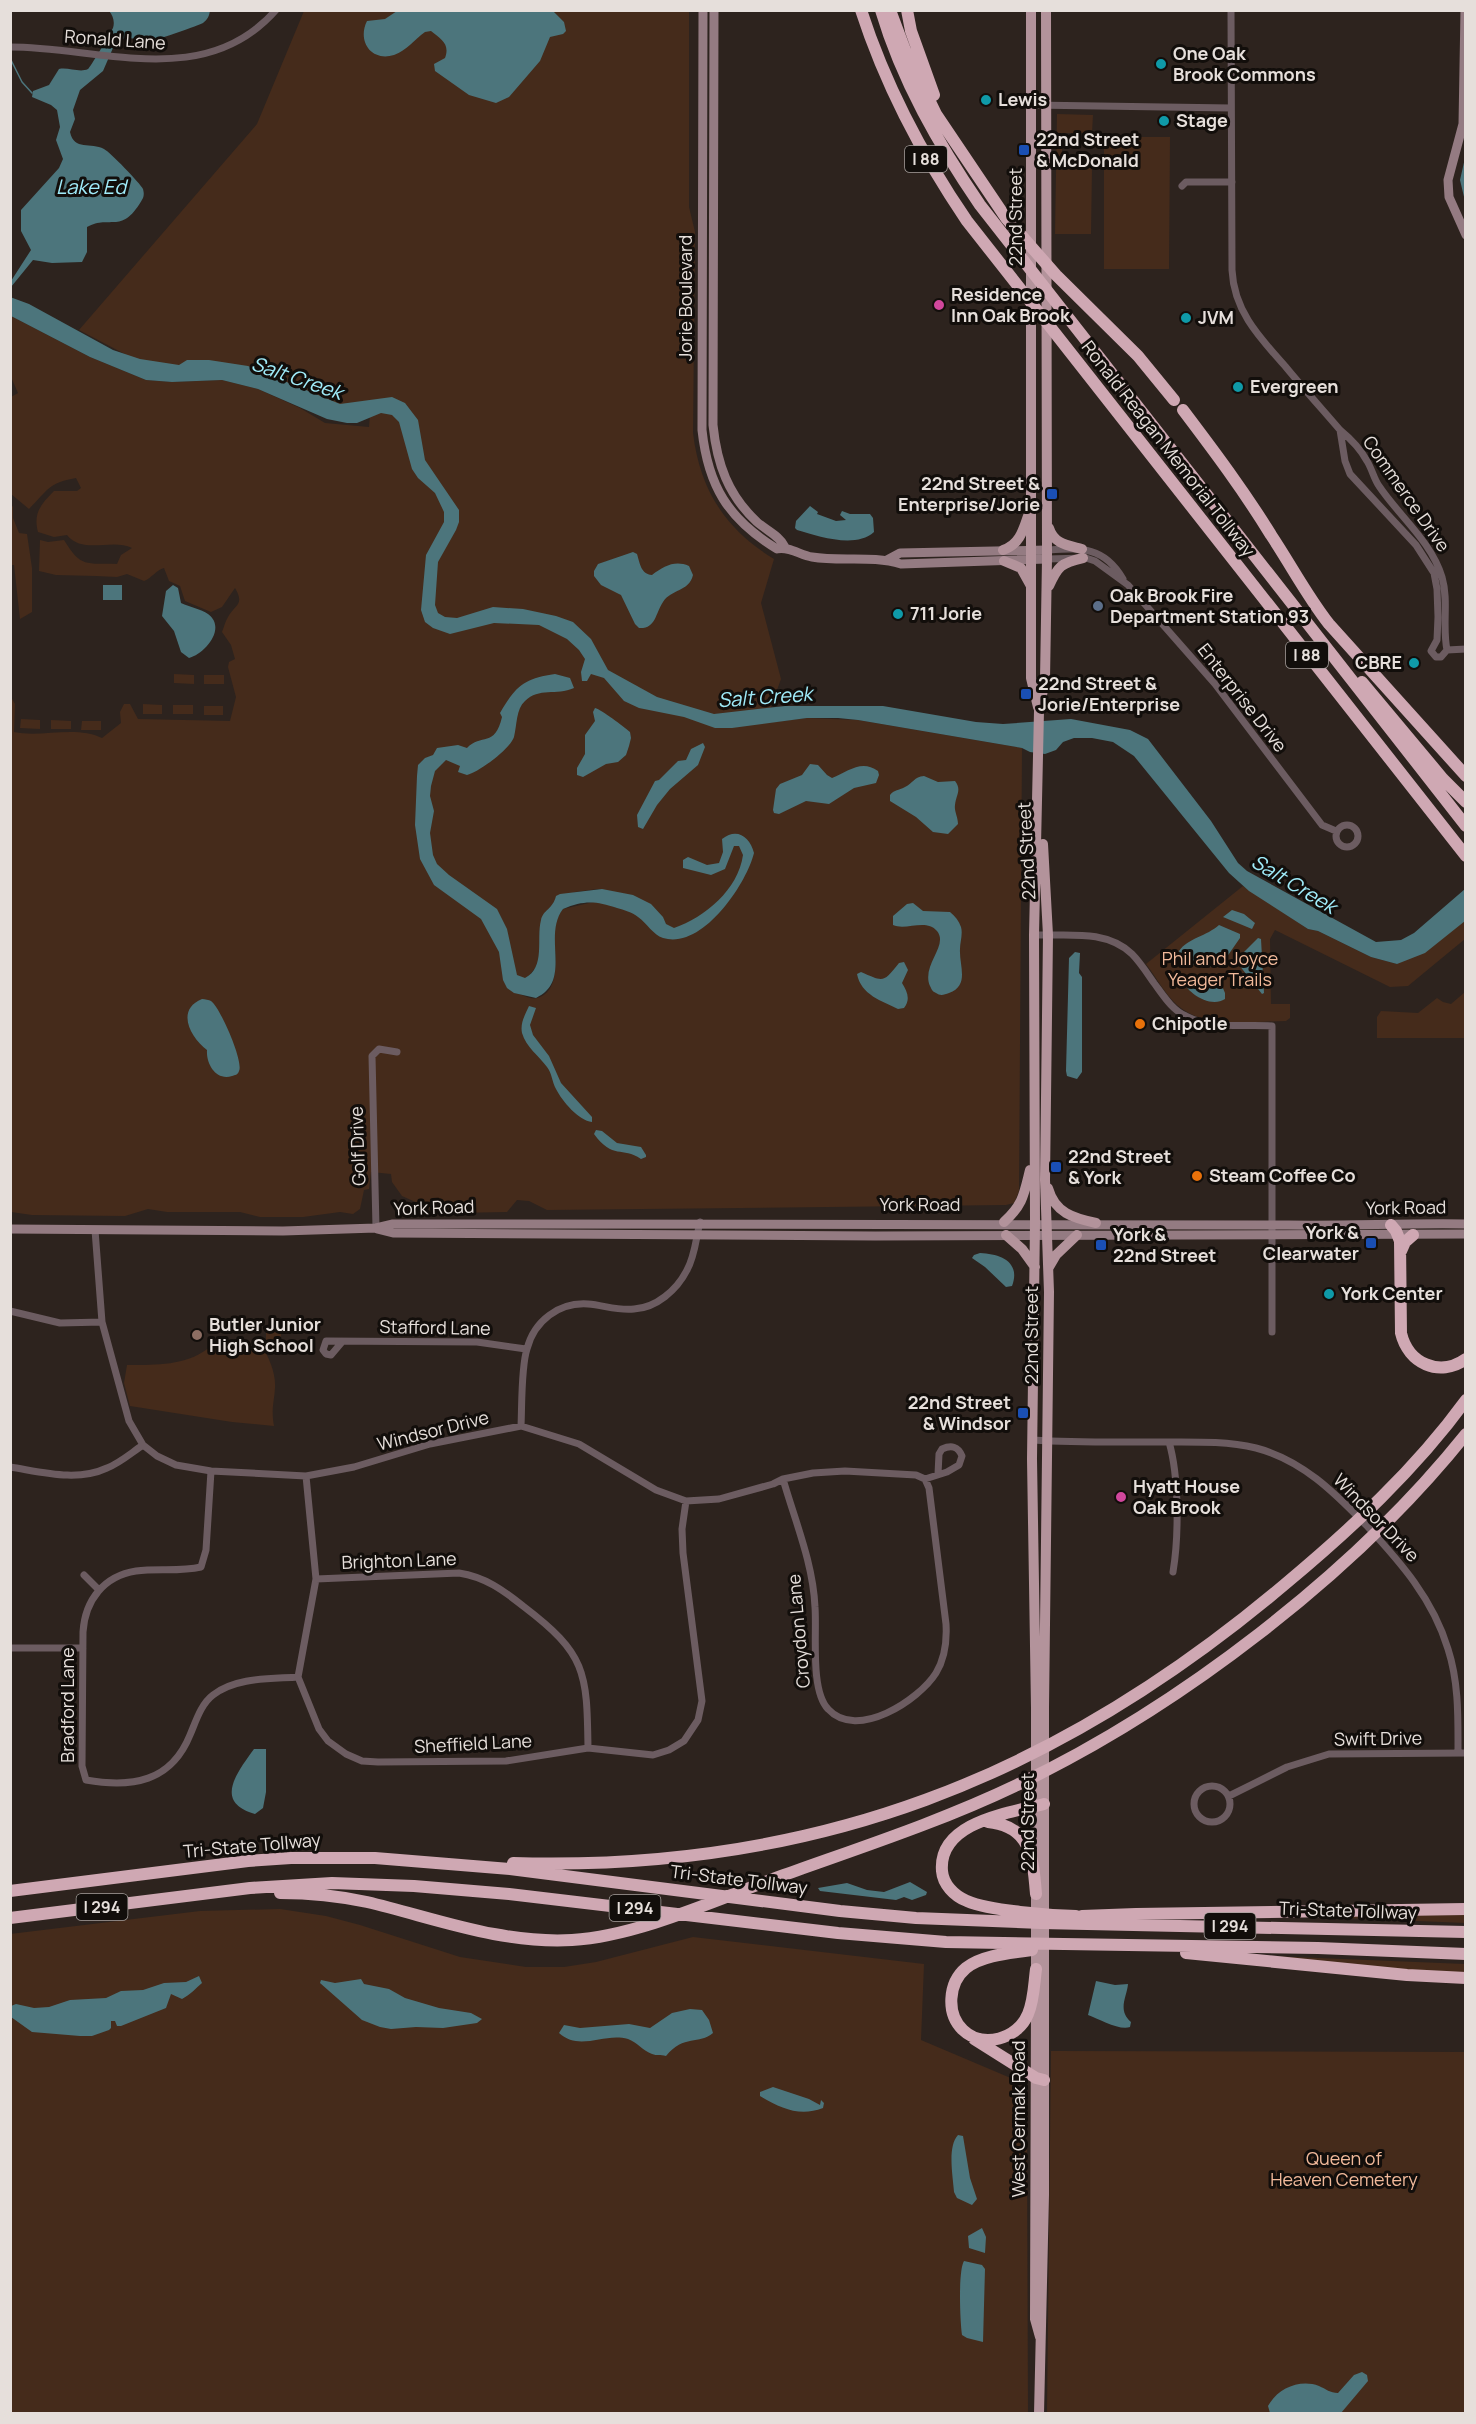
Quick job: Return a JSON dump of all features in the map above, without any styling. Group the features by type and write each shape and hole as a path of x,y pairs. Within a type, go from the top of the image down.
{"highway":[{"name":"Ronald Reagan Memorial Tollway","path":"861,10 889,86 922,152 968,221 1053,333 1466,856"},
{"name":"Ronald Reagan Memorial Tollway","path":"881,10 905,74 935,134 980,206 1466,826"},
{"name":"Ronald Reagan Memorial Tollway","path":"890,10 905,50 936,114 1021,238 1138,356 1174,400"},
{"path":"907,10 918,55 936,98 955,139 983,185"},
{"name":"Ronald Reagan Memorial Tollway","path":"1183,411 1227,467 1271,533 1312,602 1329,624 1466,776"},
{"path":"1302,619 1320,632 1443,779 1466,802"},
{"path":"1329,624 1406,723 1466,794"},
{"path":"1395,1231 1400,1255 1401,1333 1408,1351 1422,1363 1440,1368 1466,1359"},
{"path":"1400,1255 1405,1242 1413,1235"},
{"path":"417,1860 526,1863 622,1861 736,1850 804,1837 863,1822 923,1802 982,1778 1041,1750 1108,1712 1184,1662 1251,1612 1317,1557 1382,1496 1431,1443 1466,1400"},
{"path":"194,1895 287,1893 333,1896 367,1902 507,1938 549,1941 604,1936 641,1926 740,1891 997,1795 1073,1756 1138,1718 1234,1652 1322,1581 1407,1500 1466,1434"},
{"path":"1040,1805 980,1822 956,1835 945,1850 942,1872 945,1881 956,1895 968,1902 985,1906 1086,1916"},
{"path":"980,1822 1008,1826 1021,1835 1031,1856 1039,1898"},
{"name":"Tri-State Tollway","path":"10,1891 259,1861 332,1857 417,1860 510,1869 878,1915 994,1921 1466,1932"},
{"name":"I 294","path":"10,1918 250,1888 332,1883 414,1886 531,1897 891,1938 946,1942 1466,1953"},
{"path":"994,1921 1086,1916 1466,1909"},
{"path":"1244,1912 1316,1920 1361,1929"},
{"path":"1040,2079 995,2054 963,2031 956,2021 951,1997 954,1984 967,1967 976,1962 1001,1955 1076,1946"},
{"path":"1122,1946 1407,1975 1466,1978"},
{"path":"963,2031 988,2040 1012,2034 1022,2025 1028,2015 1040,1969"}],"main road":[{"name":"Jorie Boulevard","path":"703,10 702,430 704,448 714,483 724,502 750,531 777,549 784,547 810,557 887,560 901,564 1047,555"},
{"name":"Jorie Boulevard","path":"714,10 713,425 715,449 723,476 734,495 759,524 782,540 784,547"},
{"name":"22nd Street","path":"1031,10 1032,681 1039,711"},
{"name":"22nd Street","path":"1040,1726 1032,1548 1035,1267 1034,934 1039,711 1045,679 1047,592 1046,10"},
{"path":"1465,10 1463,124 1448,180 1449,197 1466,235"},
{"path":"1031,586 1021,568 1004,556 1023,531 1032,507"},
{"path":"1047,521 1052,537 1082,553"},
{"path":"1047,592 1056,570 1082,553"},
{"name":"22nd Street","path":"1039,771 1048,935 1046,1180 1049,1268 1039,1898"},
{"path":"1004,1222 1017,1210 1024,1199 1034,1155"},
{"path":"1046,1180 1050,1196 1059,1210 1073,1218 1096,1223"},
{"name":"York Road","path":"10,1228 283,1231 376,1228 393,1224 1048,1222 1272,1230 1395,1231 1466,1224"},
{"name":"York Road","path":"376,1228 393,1233 1035,1236 1272,1230"},
{"name":"York Road","path":"1395,1231 1413,1235 1466,1234"},
{"path":"1006,1235 1022,1249 1035,1267"},
{"path":"1049,1268 1056,1255 1077,1235"},
{"name":"West Cermak Road","path":"1039,1898 1040,2079 1035,2319 1040,2337 1040,2414"}],"street":[{"name":"Ronald Lane","path":"10,47 150,61 209,54 248,35 276,10"},
{"name":"Commerce Drive","path":"1231,10 1232,275 1241,309 1257,335 1361,452 1378,485 1407,519 1440,570 1444,589 1444,640 1447,650 1443,656 1434,655 1431,651 1437,640 1438,616 1436,582 1431,566 1406,534 1350,474 1345,461 1340,430"},
{"path":"1032,105 1231,108"},
{"path":"1182,186 1186,182 1232,182"},
{"name":"Enterprise Drive","path":"1047,555 1082,553 1124,582 1215,684 1322,825 1336,831"},
{"path":"1447,650 1466,649"},
{"path":"1034,934 1094,936 1124,947 1137,960 1171,1005 1193,1020 1216,1025 1272,1026 1272,1332"},
{"name":"Golf Drive","path":"376,1228 371,1062 373,1053 379,1049 397,1052"},
{"path":"521,1426 526,1349 536,1328 544,1319 564,1307 584,1304 630,1310 659,1301 686,1273 693,1255 700,1222"},
{"name":"Windsor Drive","path":"95,1230 102,1322 129,1421 143,1445 168,1462 211,1471 306,1476 354,1467 430,1444 521,1426 579,1444 656,1490 686,1502 719,1499 783,1479 838,1471 906,1474 925,1479"},
{"path":"10,1311 60,1323 102,1322"},
{"name":"Stafford Lane","path":"342,1342 477,1342 526,1349"},
{"name":"Windsor Drive","path":"1033,1440 1232,1444 1275,1455 1314,1475 1345,1503 1388,1549 1424,1594 1444,1636 1452,1663 1462,1753"},
{"path":"1169,1442 1175,1461 1176,1553 1173,1572"},
{"path":"10,1467 66,1476 88,1475 110,1467 143,1445"},
{"path":"84,1575 98,1589 118,1577 135,1571 184,1571 201,1567 206,1550 211,1471"},
{"path":"925,1479 938,1474"},
{"path":"298,1677 316,1579 306,1476"},
{"name":"Croydon Lane","path":"783,1479 811,1576 815,1605 820,1695 829,1710 846,1720 856,1721 886,1713 904,1704 931,1680 943,1656 946,1624 929,1488 925,1479"},
{"name":"Sheffield Lane","path":"298,1677 316,1723 328,1741 346,1754 362,1761 497,1762 588,1748 642,1755 662,1753 684,1740 698,1720 702,1696 682,1540 686,1502"},
{"name":"Brighton Lane","path":"316,1579 459,1573 479,1577 494,1584 560,1635 575,1658 587,1694 588,1748"},
{"name":"Bradford Lane","path":"98,1589 86,1613 83,1648 82,1766 86,1780 99,1782 143,1780 158,1774 172,1764 185,1746 204,1706 211,1696 221,1689 242,1682 298,1677"},
{"path":"10,1648 83,1648"},
{"name":"Swift Drive","path":"1229,1796 1287,1767 1329,1754 1462,1753"},
{"path":"1216,1786 1226,1791 1229,1796 1230,1807 1221,1820 1205,1821 1195,1813 1194,1800 1202,1788 1216,1786"}],"green space":[{"path":"304,11 689,11 689,207 695,232 693,433 702,473 718,506 742,535 774,559 761,603 781,679 765,723 807,718 858,720 1022,748 1019,1191 1014,1203 1006,1205 547,1210 529,1201 517,1200 507,1212 452,1213 431,1209 402,1196 392,1182 391,1174 371,1172 369,1189 364,1190 360,1209 353,1214 340,1212 303,1217 260,1217 240,1212 167,1212 148,1209 125,1216 32,1215 11,1212 11,697 15,704 14,732 35,734 81,732 102,738 121,723 120,712 124,704 130,704 138,719 230,721 236,697 228,667 229,662 235,659 231,645 222,632 239,598 235,588 222,607 211,612 185,601 180,586 169,581 164,568 144,581 127,574 117,577 56,575 39,571 40,540 48,542 64,540 80,560 91,563 117,564 121,555 132,548 124,545 81,544 67,535 54,537 38,532 37,514 42,505 54,491 77,491 81,488 76,478 54,485 29,509 11,494 11,397 18,393 11,377 11,316 90,357 146,380 172,382 222,380 258,389 300,408 325,423 369,427 371,402 338,408 176,367 138,361 79,330 257,124","holes":["597,889 635,896 617,908 598,901 563,909 554,927 555,968 551,987 537,998 515,993 536,967 554,905 575,892"]},
{"path":"1057,114 1093,115 1092,133 1062,133 1062,168 1092,168 1091,234 1055,234"},
{"path":"1104,137 1170,137 1169,269 1104,269"},
{"path":"11,504 19,533 27,534 32,568 32,612 20,619 14,565 11,565"},
{"path":"174,674 194,675 194,684 174,683"},
{"path":"204,675 224,675 224,684 204,684"},
{"path":"143,704 162,705 162,714 143,714"},
{"path":"173,705 193,705 193,714 173,714"},
{"path":"204,706 223,706 223,715 204,715"},
{"path":"21,719 40,720 40,729 20,728"},
{"path":"51,720 71,721 71,729 51,729"},
{"path":"82,721 101,721 101,730 81,730"},
{"name":"Phil and Joyce Yeager Trails","path":"1243,886 1308,929 1318,931 1371,957 1397,964 1465,921 1465,939 1408,986 1390,987 1275,930 1270,939 1271,1004 1290,1004 1290,1018 1286,1021 1244,1023 1201,1018 1177,1005 1146,964"},
{"path":"1465,992 1465,1038 1377,1038 1377,1017 1381,1011 1418,1013 1437,998 1451,1004"},
{"path":"266,1325 281,1325 281,1340 266,1340"},
{"path":"211,1346 262,1346 274,1377 274,1426 232,1422 130,1406 124,1383 127,1365 182,1361 202,1353"},
{"path":"280,1909 326,1916 360,1925 460,1957 526,1967 564,1967 596,1962 693,1937 924,1964 921,2040 1013,2079 1027,2147 1028,2413 11,2413 10,1934 200,1911"},
{"path":"1465,1914 1466,1923 1318,1917"},
{"path":"1270,1956 1465,1964 1465,1974 1419,1972"},
{"name":"Queen of Heaven Cemetery","path":"1051,2051 1465,2052 1465,2413 1047,2414"}],"water":[{"name":"Lake Ed","path":"109,11 210,11 203,23 162,38 153,40 125,38 116,41 103,71 80,90 73,110 75,119 70,132 72,138 79,144 99,147 107,151 141,186 144,192 143,198 129,217 116,222 103,222 87,227 87,252 82,262 52,263 33,260 11,287 11,281 31,250 21,231 21,210 59,168 63,159 56,140 60,127 57,110 32,97 33,91 49,85 59,69 88,69 113,28 112,14"},
{"path":"397,11 553,11 564,22 566,31 550,37 540,61 509,97 496,103 469,95 435,71 434,64 445,58 446,46 431,31 425,32 399,53 386,56 373,53 368,48 364,36 367,21 385,19"},
{"path":"1465,158 1465,201 1460,180"},
{"path":"10,297 29,304 113,350 140,359 179,365 187,360 209,360 248,366 340,404 392,397 405,403 418,420 425,460 459,510 456,530 438,562 435,605 438,613 445,617 457,618 493,607 523,609 573,622 591,639 608,670 657,697 714,714 785,706 883,706 976,722 1003,724 1071,719 1130,730 1148,739 1211,821 1238,863 1247,871 1376,942 1401,940 1414,933 1465,889 1465,921 1425,953 1397,964 1371,957 1318,931 1308,929 1249,891 1229,873 1134,756 1113,742 1092,738 1074,738 1063,742 1056,750 1045,754 1030,752 1022,748 838,718 807,718 732,728 715,728 684,717 639,708 624,701 604,678 591,674 587,681 582,681 581,672 585,659 579,650 567,639 539,625 494,623 450,634 433,628 425,622 421,610 426,555 444,522 444,512 435,493 418,478 412,469 399,422 392,415 381,413 357,423 347,423 327,419 258,389 222,380 172,382 146,380 90,357 11,316"},
{"path":"810,506 818,512 817,514 836,521 846,520 840,515 842,511 850,514 870,514 873,518 874,532 857,540 836,540 797,530 796,521"},
{"path":"633,552 637,554 645,573 652,575 665,567 684,564 689,566 693,575 688,585 666,598 652,623 645,628 639,628 635,624 621,595 601,585 594,576 598,564"},
{"path":"103,585 122,585 122,600 103,600"},
{"path":"173,585 178,588 181,603 208,614 215,626 212,640 195,656 189,658 181,652 174,631 162,616 166,591"},
{"path":"555,674 570,678 574,688 530,697 522,704 514,737 501,754 467,775 458,772 460,766 446,760 435,771 431,786 430,796 434,811 430,833 433,855 437,864 497,909 507,929 517,975 525,978 536,967 541,920 556,896 602,889 633,895 651,904 666,924 674,928 697,917 727,891 740,868 743,855 739,846 734,846 725,869 711,875 683,868 683,860 688,857 707,865 719,863 723,852 722,839 733,834 746,838 754,853 742,881 720,912 707,925 693,934 678,939 663,938 653,932 636,915 610,906 584,903 563,909 557,920 555,932 553,981 547,990 536,998 514,993 507,988 503,980 499,952 481,919 434,885 420,859 415,825 417,776 418,765 425,758 433,755 437,748 458,745 467,748 477,741 492,736 499,727 502,717 500,713 516,690 535,678"},
{"path":"595,708 630,732 631,738 626,755 618,762 606,764 583,777 577,775 577,768 585,754 585,735 595,721 593,712"},
{"path":"703,743 705,747 698,765 670,789 657,805 643,829 638,827 637,815 655,781 659,780 678,761 686,760 691,749"},
{"path":"810,764 818,765 832,778 860,766 872,768 878,771 879,775 876,783 854,788 829,804 806,801 779,814 774,813 776,789 780,784 802,775"},
{"path":"924,776 938,782 955,781 957,784 955,807 958,824 948,834 933,832 916,817 890,801 890,795 893,792"},
{"path":"913,903 923,911 950,912 960,925 962,932 961,980 955,990 944,995 934,992 928,978 931,963 940,943 937,931 927,925 904,927 893,925 893,916 907,904"},
{"path":"1232,910 1244,914 1255,923 1252,929 1223,917"},
{"path":"1219,925 1240,934 1240,938 1224,961 1217,966 1206,967 1184,960 1179,951 1183,947"},
{"path":"1258,938 1261,939 1264,993 1262,994 1239,965 1240,956"},
{"path":"1075,952 1080,953 1079,973 1082,977 1082,1072 1077,1079 1067,1076 1066,1071 1069,958"},
{"path":"904,962 908,970 902,983 908,998 904,1008 898,1009 879,1000 859,981 857,974 861,972 883,979 899,963"},
{"path":"1181,977 1199,981 1220,981 1225,999 1212,1002 1199,997 1183,983"},
{"path":"202,999 211,1001 215,1005 225,1023 235,1046 240,1066 236,1075 226,1077 217,1074 210,1066 207,1050 191,1031 187,1017 189,1010"},
{"path":"529,1006 536,1008 530,1025 533,1035 549,1056 561,1083 592,1117 592,1122 576,1114 562,1099 549,1069 524,1038 523,1019"},
{"path":"596,1130 602,1131 617,1143 641,1147 646,1157 641,1159 628,1153 612,1150 594,1134"},
{"path":"980,1253 995,1255 1011,1265 1014,1271 1012,1286 1006,1287 972,1258"},
{"path":"254,1749 266,1749 266,1792 263,1808 255,1814 242,1809 232,1795 232,1786 236,1777"},
{"path":"910,1882 927,1892 926,1895 912,1900 904,1897 896,1900 820,1891 818,1888 847,1883 867,1890 884,1892"},
{"path":"199,1976 202,1983 182,1999 171,1994 166,2008 121,2026 111,2021 109,2030 92,2036 32,2032 11,2017 11,2006 16,2004 34,2008 49,2007 70,2000 106,1998 121,1991 143,1990 164,1983 186,1982"},
{"path":"361,1979 364,1984 389,1989 405,1998 439,2008 471,2013 482,2019 477,2023 443,2028 391,2029 380,2027 362,2020 320,1983 321,1980 335,1983"},
{"path":"1096,1981 1115,1985 1128,1984 1124,2013 1131,2022 1130,2027 1115,2026 1088,2015"},
{"path":"690,2009 702,2010 709,2020 713,2033 702,2039 685,2042 666,2056 649,2053 628,2039 575,2041 559,2033 564,2025 580,2028 629,2024 650,2028 672,2013"},
{"path":"773,2087 820,2105 821,2100 824,2103 823,2108 806,2112 790,2110 760,2096 760,2092"},
{"path":"958,2135 963,2136 970,2178 977,2199 972,2205 957,2198 954,2192 952,2154"},
{"path":"982,2228 986,2237 985,2253 969,2248 968,2236"},
{"path":"964,2261 982,2265 985,2269 983,2342 962,2335 960,2285"},
{"path":"1362,2372 1367,2375 1368,2381 1341,2413 1270,2413 1268,2406 1272,2400 1290,2387 1312,2384 1338,2393 1354,2375"}],"waterway":[{"path":"10,58 22,82 32,93"}],"place":[{"name":"One Oak Brook Commons","path":"1161,64"},
{"name":"Lewis","path":"986,100"},
{"name":"Stage","path":"1164,121"},
{"name":"22nd Street & McDonald","path":"1024,150"},
{"name":"Residence Inn Oak Brook","path":"939,305"},
{"name":"JVM","path":"1186,318"},
{"name":"Evergreen","path":"1238,387"},
{"name":"22nd Street & Enterprise/Jorie","path":"1052,494"},
{"name":"Oak Brook Fire Department Station 93","path":"1098,606"},
{"name":"711 Jorie","path":"898,614"},
{"name":"CBRE","path":"1414,663"},
{"name":"22nd Street & Jorie/Enterprise","path":"1026,694"},
{"name":"Chipotle","path":"1140,1024"},
{"name":"22nd Street & York","path":"1056,1167"},
{"name":"Steam Coffee Co","path":"1197,1176"},
{"name":"York & Clearwater","path":"1371,1243"},
{"name":"York & 22nd Street","path":"1101,1245"},
{"name":"York Center","path":"1329,1294"},
{"name":"Butler Junior High School","path":"197,1335"},
{"name":"22nd Street & Windsor","path":"1023,1413"},
{"name":"Hyatt House Oak Brook","path":"1121,1497"}],"water label":[{"name":"Salt Creek","path":"297,378"},
{"name":"Salt Creek","path":"765,697"},
{"name":"Salt Creek","path":"1294,884"}]}
